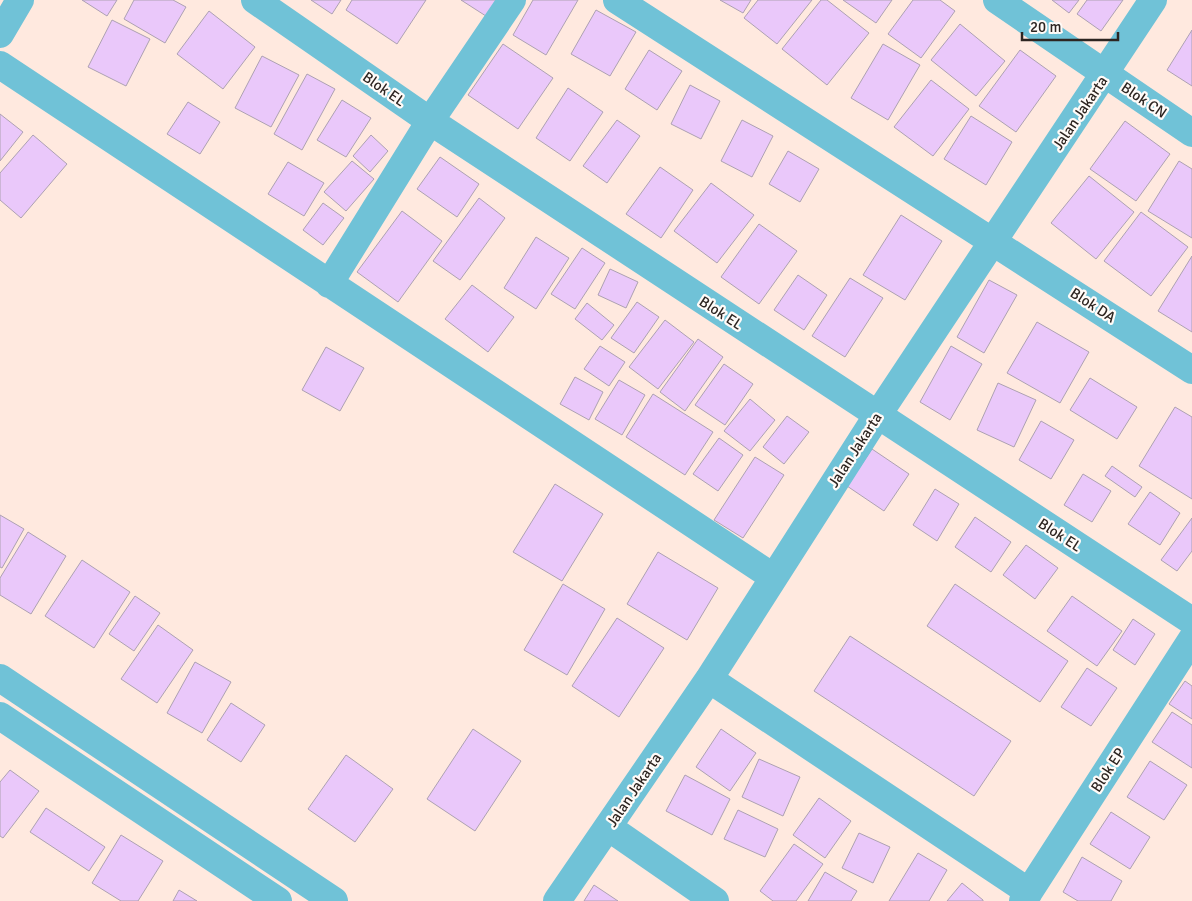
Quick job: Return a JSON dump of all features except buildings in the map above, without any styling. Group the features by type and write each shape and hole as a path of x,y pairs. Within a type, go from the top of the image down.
{"street":[{"path":"0,34 20,0"},
{"name":"Blok EL","path":"255,0 430,121 1192,621"},
{"path":"329,284 430,121 512,0"},
{"name":"Blok DA","path":"617,0 1192,370"},
{"name":"Blok CN","path":"997,0 1192,133"},
{"name":"Jalan Jakarta","path":"557,901 709,678 877,416 1154,0"},
{"path":"0,65 773,577"},
{"name":"Blok EP","path":"1026,896 1192,639"},
{"path":"0,678 334,901"},
{"path":"709,678 1026,896"},
{"path":"0,716 278,901"},
{"path":"608,827 715,901"}]}
